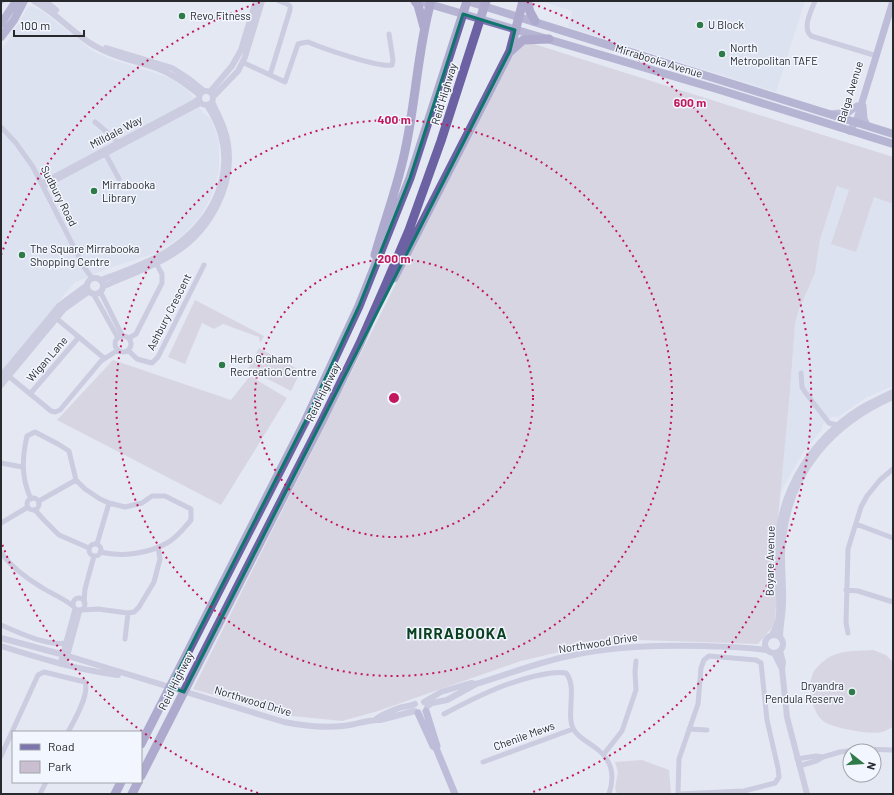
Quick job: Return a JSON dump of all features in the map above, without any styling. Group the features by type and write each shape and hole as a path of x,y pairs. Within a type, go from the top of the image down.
{"highway":[{"path":"415,1 418,5 425,28"},
{"name":"Reid Highway","path":"142,742 305,422 359,306 410,178 467,1"},
{"name":"Reid Highway","path":"142,774 322,421 360,343 409,230 441,141 486,1"},
{"path":"360,343 510,51 523,1"},
{"path":"527,1 530,12 535,21"},
{"path":"359,306 401,169 430,3"},
{"path":"510,51 523,40 549,39"},
{"path":"115,794 120,783"},
{"path":"132,794 138,783"}],"main road":[{"path":"1,24 16,1"},
{"path":"1,37 14,20 24,1"},
{"name":"Mirrabooka Avenue","path":"419,1 430,3 893,144"},
{"name":"Mirrabooka Avenue","path":"467,1 893,134"},
{"name":"Balga Avenue","path":"849,131 864,98 889,1"},
{"name":"Balga Avenue","path":"854,122 857,106 893,1"},
{"path":"761,103 764,93"},
{"path":"864,98 864,119 867,125"},
{"path":"829,114 849,112 857,106"},
{"path":"426,706 437,744 436,748"},
{"path":"417,712 433,746 436,748 454,794"}],"street":[{"path":"34,1 48,9 95,46 116,56 159,69 176,78 206,98"},
{"path":"45,1 96,42 113,50 172,68 189,79 220,117 229,154 228,175 223,193 211,212 175,246 123,275"},
{"name":"Milldale Way","path":"206,98 232,66 241,50 256,1"},
{"name":"Milldale Way","path":"42,185 206,98 238,71 245,57 262,1"},
{"path":"270,75 290,10 290,6 279,1"},
{"path":"815,1 806,28 807,32 811,36 875,55"},
{"path":"242,62 285,82 298,44 308,42 368,62 392,65 389,34"},
{"path":"95,122 119,145"},
{"name":"Sudbury Road","path":"1,127 25,155 84,267 92,278"},
{"path":"105,152 119,179"},
{"path":"1,384 5,375 64,309 92,292 102,283 156,263 177,252 192,240 209,220 211,212"},
{"path":"120,337 129,338 136,334 162,283 162,274 156,263"},
{"name":"Ashbury Crescent","path":"128,350 137,359 152,363 158,357 204,265"},
{"path":"102,283 98,278 92,278 88,281 92,292 120,337"},
{"path":"34,341 59,306 92,292"},
{"path":"56,318 104,358"},
{"path":"120,337 115,344 118,350 124,352 128,350 131,343 129,338"},
{"name":"Wigan Lane","path":"30,394 79,338"},
{"path":"5,375 51,411 55,412 60,410 104,358 118,350"},
{"path":"801,373 802,387 805,392 830,423 837,425"},
{"name":"Boyare Avenue","path":"772,635 778,621 779,607 778,541 783,511 791,488 804,464 819,443 837,425 866,404 893,392"},
{"name":"Boyare Avenue","path":"780,637 783,603 783,539 789,507 796,488 815,456 832,436 844,425 868,409 893,397"},
{"path":"830,423 830,432"},
{"path":"31,499 26,488 22,466 27,436 35,432 69,451 76,480 85,489 100,499 125,507 142,502 152,496 165,496 191,509 191,520 180,533 167,543 148,551 124,554 100,552"},
{"path":"1,463 22,466"},
{"path":"848,633 846,623 846,590 848,549 861,507 867,496 880,480 893,469"},
{"path":"38,501 76,480"},
{"path":"31,499 35,498 38,501"},
{"path":"28,507 28,502 31,499"},
{"path":"35,510 39,505 38,501"},
{"path":"100,552 100,547 97,544 109,503"},
{"path":"28,507 35,510 59,535 89,548"},
{"path":"1,523 28,507"},
{"path":"856,524 893,538"},
{"path":"89,548 92,544 97,544"},
{"path":"1,552 9,563 40,587 66,600 77,605 128,613 134,612 139,607 154,582 160,559 158,547"},
{"path":"89,548 89,553 94,556"},
{"path":"65,656 66,643 77,605 85,589 94,556 98,555 100,552"},
{"path":"85,589 85,603"},
{"path":"846,590 858,591 893,602"},
{"path":"77,605 85,603 98,609"},
{"path":"77,605 85,603"},
{"path":"63,664 77,605"},
{"path":"125,639 128,613"},
{"path":"1,625 22,634 56,644 66,643"},
{"path":"782,668 774,654 766,650 765,642 767,637 772,635 780,637 783,644 780,651 783,662 782,668 787,717 807,794"},
{"name":"Northwood Drive","path":"1,638 128,676 212,699 273,719 296,724 319,727 344,726 417,712"},
{"name":"Northwood Drive","path":"751,648 765,642"},
{"name":"Northwood Drive","path":"426,706 446,700 476,684 518,669 558,659 614,648 667,645 751,648 766,650"},
{"name":"Northwood Drive","path":"1,646 63,664 105,673 128,676"},
{"path":"774,654 780,651"},
{"path":"710,656 756,660 761,664 766,720 779,777 774,783 744,791 678,794 679,759 698,704 701,668 704,660 710,656"},
{"path":"604,754 622,732 636,690 636,661"},
{"path":"444,714 485,693 516,681 559,671 566,672 570,677 572,700 571,719 573,729 580,737 604,754 612,772 610,794"},
{"path":"12,731 38,675 44,672 85,682 86,694 68,731"},
{"path":"418,701 426,706 423,713 417,712 414,707 415,704 418,701"},
{"name":"Northwood Drive","path":"375,720 401,707 409,707 415,704"},
{"name":"Chenile Mews","path":"483,762 573,729"},
{"path":"689,729 707,730"},
{"path":"1,756 12,732"},
{"path":"798,763 816,761 823,757 840,752 863,749 893,750"},
{"path":"40,794 46,783"}],"highlighted area":[{"path":"463,14 515,30 510,51 493,86 184,692 170,687 305,422 359,306 410,178"}],"shaded area":[{"name":"North Metropolitan TAFE","path":"541,1 805,1 776,92 568,27 572,11"},
{"path":"31,6 41,10 94,52 110,59 170,78 189,91 203,113 211,119 219,142 219,172 211,197 200,217 183,235 156,253 106,269 74,283 1,371 1,50 9,40 28,7"},
{"path":"851,144 893,157 893,386 867,397 838,417 832,417 823,424 822,429 802,454 780,494 795,324 798,312 815,273 820,240"}],"green space":[{"path":"518,39 893,157 893,204 874,197 856,252 831,244 849,190 837,186 820,240 815,273 798,312 795,324 778,519 775,624 758,644 639,640 589,645 521,661 378,711 342,721 282,715 193,689"},
{"path":"195,300 264,336 260,343 259,337 223,324 214,329 202,323 185,364 168,357"},
{"path":"259,348 301,371 291,391 248,369"},
{"path":"113,360 231,400 250,376 287,398 221,505 57,420"},
{"name":"Dryandra Pendula Reserve","path":"873,650 886,655 893,662 893,727 882,732 870,733 827,724 819,717 813,705 810,685 813,673 825,660 838,653"},
{"path":"642,760 669,770 671,794 617,794 615,788 618,772 615,762"}],"place":[{"name":"Revo Fitness","path":"182,16"},
{"name":"U Block","path":"700,25"},
{"name":"North Metropolitan TAFE","path":"722,54"},
{"name":"Mirrabooka Library","path":"94,191"},
{"name":"The Square Mirrabooka Shopping Centre","path":"22,255"},
{"name":"Herb Graham Recreation Centre","path":"222,365"},
{"name":"Dryandra Pendula Reserve","path":"852,692"}],"district":[{"name":"MIRRABOOKA","path":"457,634"}]}
